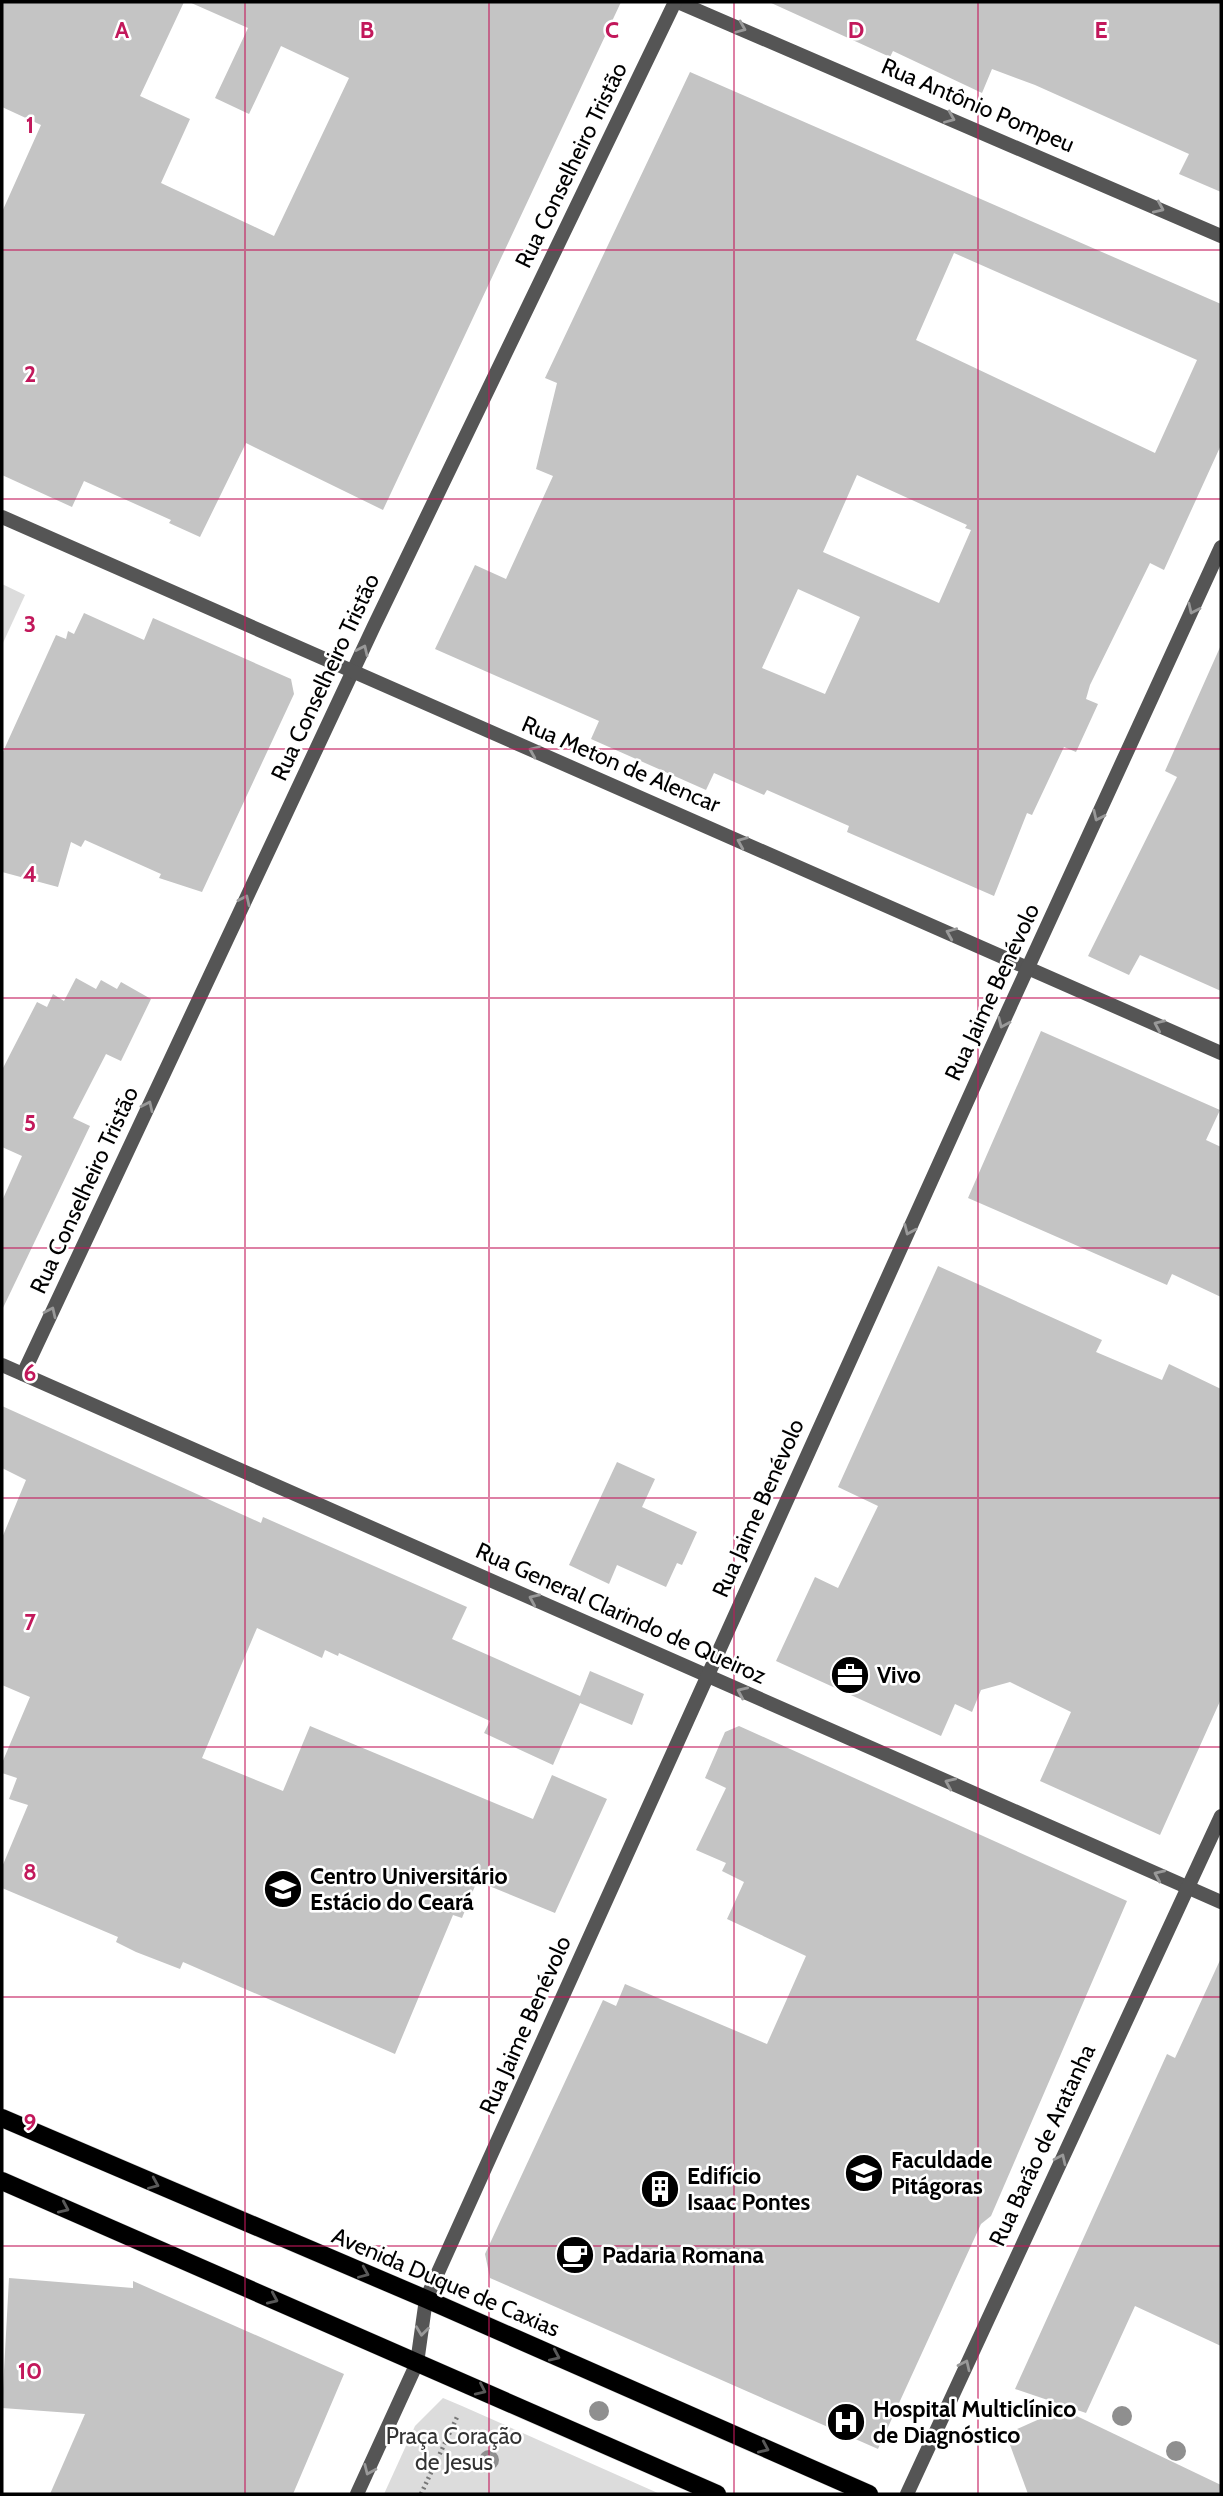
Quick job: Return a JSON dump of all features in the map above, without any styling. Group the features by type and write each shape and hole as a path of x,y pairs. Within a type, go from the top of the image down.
{"main road":[{"name":"Avenida Duque de Caxias","path":"2,2118 426,2299 869,2494"},
{"path":"2,2181 716,2494"}],"street":[{"name":"Rua Antônio Pompeu","path":"676,2 1221,236"},
{"name":"Rua Conselheiro Tristão","path":"23,1374 352,672 676,2"},
{"name":"Rua Meton de Alencar","path":"2,517 1221,1053"},
{"name":"Rua Jaime Benévolo","path":"357,2494 417,2363 426,2299 1028,967 1221,547"},
{"name":"Rua General Clarindo de Queiroz","path":"2,1365 1221,1902"},
{"name":"Rua Barão de Aratanha","path":"907,2494 1163,1936 1189,1888 1221,1816"}],"path":[{"path":"421,2494 470,2385"}],"green space":[{"path":"2,584 25,595 2,645"},
{"name":"Praça Coração de Jesus","path":"443,2398 660,2494 384,2494 415,2426"}],"building":[{"path":"2,2 184,2 140,96 190,119 161,183 274,236 349,78 281,46 249,114 215,98 248,28 189,2 621,2 383,510 246,443 200,537 169,523 171,520 84,481 72,507 2,475 2,212 41,125 2,107"},
{"path":"769,2 1221,2 1221,192 1179,174 1189,154 1035,85 992,69 982,93 893,51 890,57"},
{"path":"690,72 1221,304 1221,445 1164,570 1150,563 1090,685 1086,699 1098,704 1076,752 1064,747 1032,815 1027,813 994,896 847,832 849,826 767,790 764,795 714,773 706,790 591,739 599,721 435,649 475,565 506,579 553,476 536,469 557,383 545,378","holes":["954,253 1197,360 1155,453 916,340","857,475 967,525 965,528 971,530 939,603 823,552","798,589 860,617 825,694 762,668"]},
{"path":"84,613 144,640 153,618 291,679 294,694 202,892 159,878 161,874 85,840 81,847 71,842 58,887 2,872 2,754 56,635 66,639 68,631 74,634"},
{"path":"1221,645 1221,991 1140,955 1129,975 1088,956 1177,777 1165,771"},
{"path":"76,978 96,989 101,980 117,989 121,982 151,999 121,1061 106,1054 73,1118 90,1126 2,1310 2,1201 22,1156 2,1147 2,1070 37,1002 47,1007 53,994 64,1001"},
{"path":"1041,1031 1220,1110 1206,1140 1221,1147 1221,1297 1172,1274 1167,1285 968,1198"},
{"path":"938,1266 1102,1340 1096,1352 1162,1380 1169,1364 1221,1389 1221,1699 1160,1835 1040,1781 1071,1712 1010,1682 981,1690 972,1712 955,1704 941,1736 776,1661 815,1577 838,1588 878,1506 838,1487"},
{"name":"Centro Universitário Estácio do Ceará","path":"2,1406 261,1523 263,1517 467,1607 452,1639 580,1696 590,1671 644,1694 632,1725 580,1703 553,1765 484,1733 490,1721 339,1653 338,1656 325,1650 322,1658 257,1628 202,1758 283,1791 310,1726 533,1819 552,1775 607,1799 555,1913 477,1881 462,1918 453,1915 395,2054 183,1962 180,1969 136,1952 116,1942 118,1937 2,1888 2,1867 28,1805 9,1799 17,1778 2,1773 2,1763 30,1697 2,1685 2,1538 26,1480 2,1468"},
{"path":"617,1462 655,1479 642,1507 697,1532 682,1565 677,1563 666,1587 617,1565 609,1584 569,1565"},
{"path":"739,1726 1127,1901 991,2216 981,2224 878,2449 490,2278 485,2254 603,2000 616,2006 625,1984 767,2044 806,1956 727,1919 744,1882 722,1871 726,1863 696,1850 726,1788 705,1778 725,1732"},
{"path":"1221,1958 1221,2346 1135,2306 1086,2413 1015,2389 1167,2054 1175,2058"},
{"path":"9,2278 133,2288 133,2281 344,2374 293,2494 50,2494 85,2414 2,2408"},
{"path":"1062,2409 1221,2485 1221,2494 1028,2494 1006,2434"}],"place":[{"name":"Vivo","path":"850,1675"},
{"name":"Centro Universitário Estácio do Ceará","path":"283,1889"},
{"name":"Faculdade Pitágoras","path":"864,2173"},
{"name":"Edifício Isaac Pontes","path":"660,2189"},
{"name":"Padaria Romana","path":"575,2255"},
{"name":"Hospital Multiclínico de Diagnóstico","path":"846,2422"}]}
